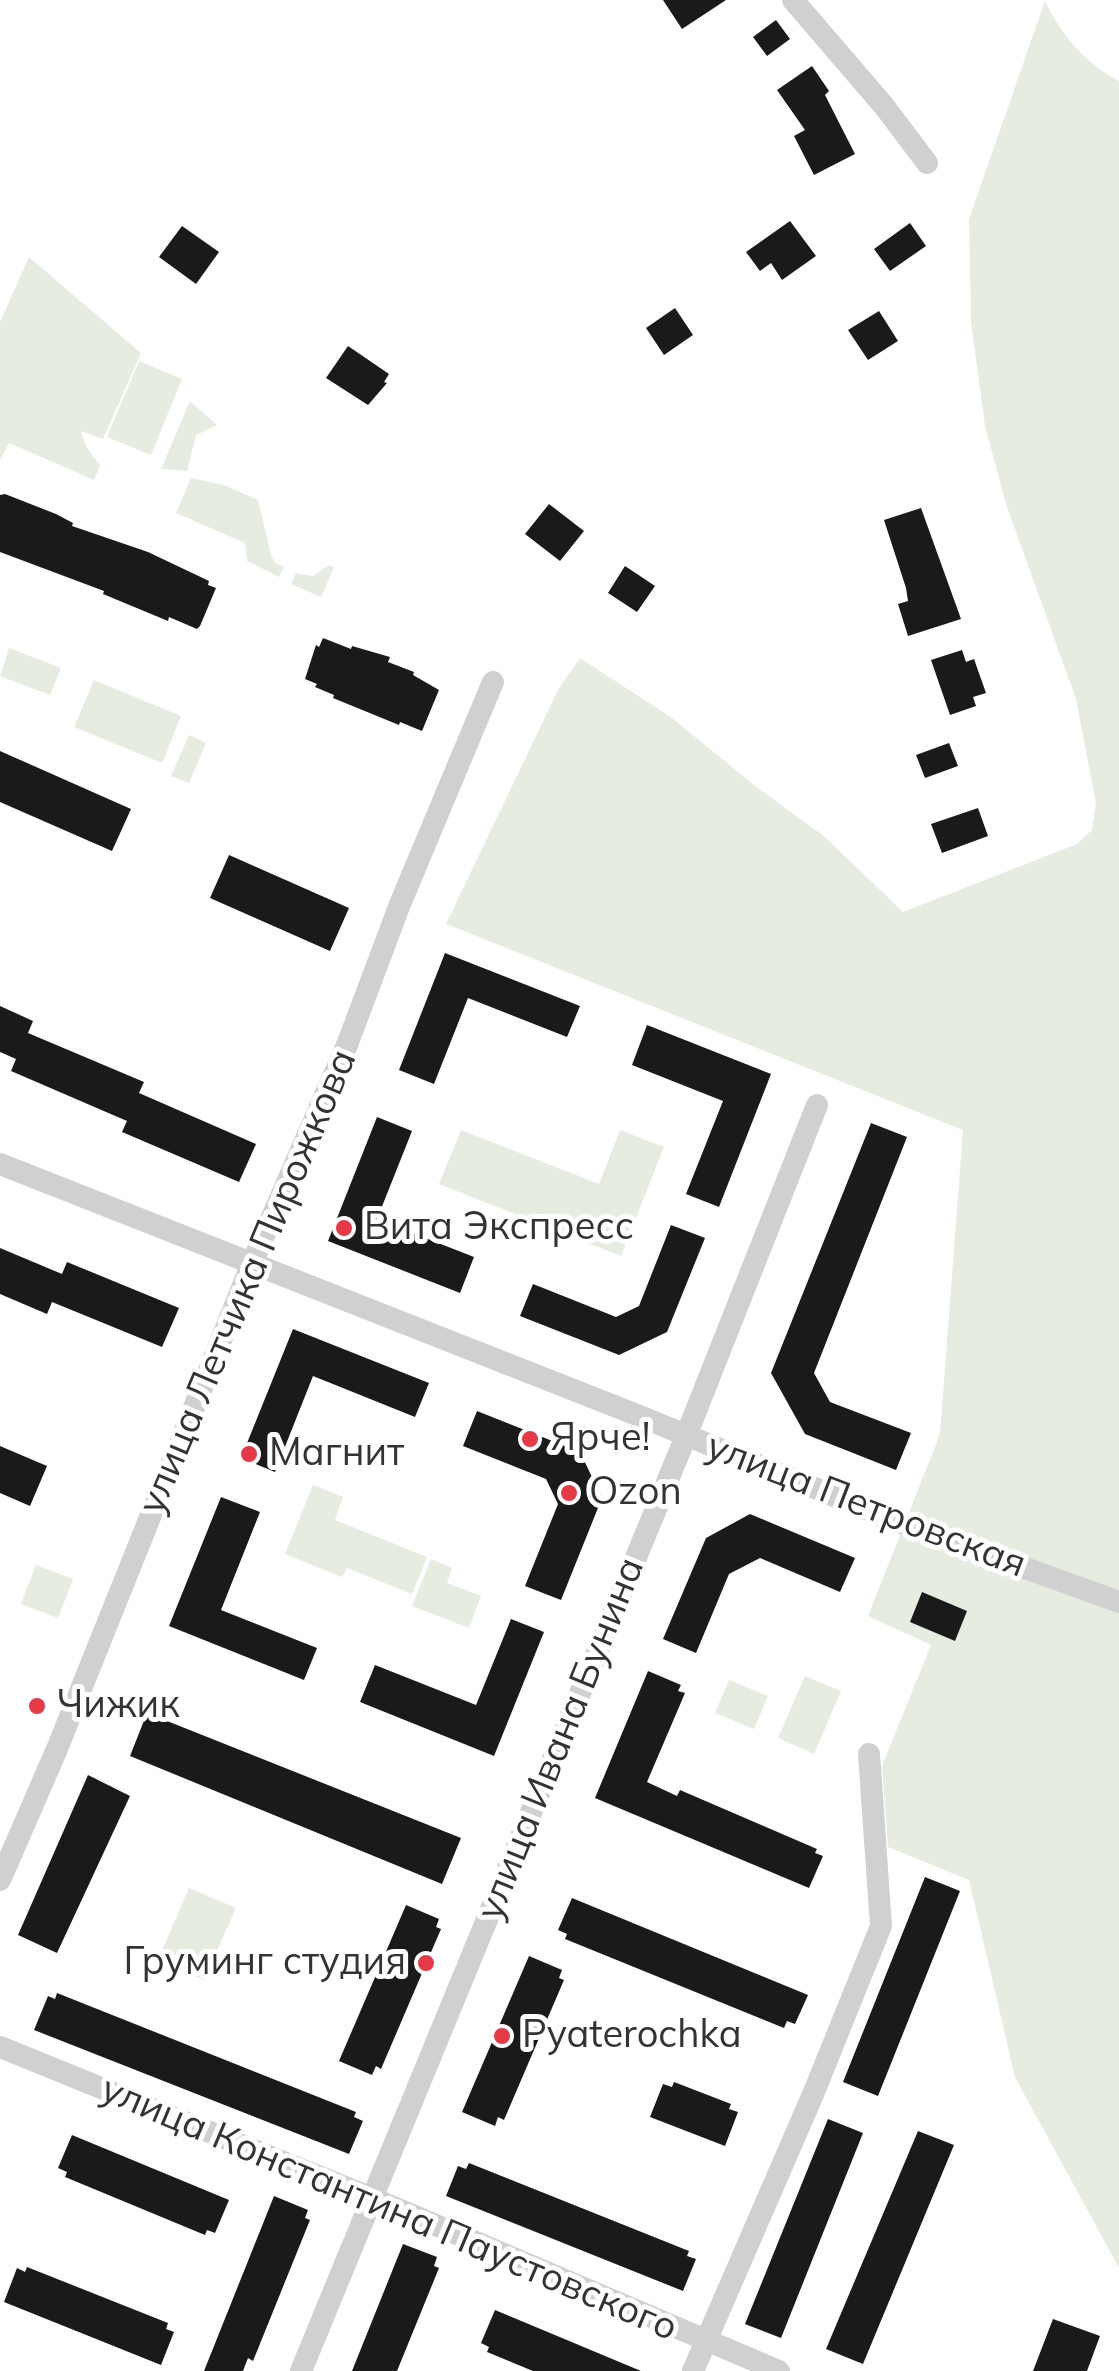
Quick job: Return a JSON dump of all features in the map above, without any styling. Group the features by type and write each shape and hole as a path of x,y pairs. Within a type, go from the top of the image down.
{"street":[{"path":"793,0 884,106 926,163"},
{"name":"улица Летчика Пирожкова","path":"0,1880 493,682"},
{"name":"улица Ивана Бунина","path":"301,2371 686,1436 817,1105"},
{"name":"улица Петровская","path":"0,1164 895,1521 1119,1602"},
{"path":"694,2371 881,1926 869,1754"},
{"name":"улица Константина Паустовского","path":"0,2047 372,2198 779,2371"}],"shaded area":[{"path":"1045,1 1076,47 1095,66 1119,81 1119,2268 1015,2077 969,1880 888,1847 882,1766 931,1645 868,1616 940,1434 963,1130 446,924 559,688 580,658 672,718 825,837 903,912 1077,844 1092,830 1096,803 1076,699 1006,504 985,426 971,322 969,219"},
{"path":"29,257 141,353 103,439 81,431 100,466 94,480 9,443 0,460 0,322"},
{"path":"139,361 182,379 151,455 107,437"},
{"path":"190,401 217,425 196,435 187,471 161,469"},
{"path":"191,478 224,485 258,500 271,555 275,563 284,567 279,577 247,561 245,543 176,513"},
{"path":"329,565 334,567 321,597 291,584 296,573 313,576"},
{"path":"9,648 61,668 50,695 0,676"},
{"path":"94,680 181,716 162,763 74,727"},
{"path":"189,735 206,743 189,783 171,776"},
{"path":"461,1130 599,1184 620,1130 664,1147 621,1256 439,1184"},
{"path":"313,1485 343,1497 335,1520 427,1557 412,1594 347,1568 342,1577 285,1554"},
{"path":"431,1559 452,1568 447,1583 481,1596 469,1628 412,1606"},
{"path":"36,1565 73,1579 58,1618 21,1604"},
{"path":"805,1676 841,1691 814,1754 778,1738"},
{"path":"729,1680 768,1696 754,1729 715,1713"},
{"path":"189,1888 236,1908 204,1980 158,1960"}],"building":[{"path":"663,0 726,0 682,29"},
{"path":"776,20 790,39 767,56 753,37"},
{"path":"812,66 829,91 825,95 855,154 814,175 794,136 805,130 777,90"},
{"path":"790,221 816,256 782,280 771,263 760,271 746,252"},
{"path":"910,223 926,246 890,271 874,249"},
{"path":"182,226 219,252 196,284 159,257"},
{"path":"675,308 693,335 664,355 646,328"},
{"path":"879,311 898,341 868,360 848,330"},
{"path":"348,346 389,374 384,382 387,383 368,405 326,378"},
{"path":"0,495 56,514 72,526 148,552 209,581 208,585 216,588 200,626 197,629 169,617 168,621 103,594 104,591 0,552"},
{"path":"549,504 584,531 560,561 525,534"},
{"path":"921,508 961,619 908,636 898,604 908,601 906,588 884,520"},
{"path":"625,566 655,586 637,612 608,593"},
{"path":"323,638 390,657 388,662 414,672 413,675 439,690 422,731 333,698 334,695 305,679 316,645 319,647"},
{"path":"962,650 966,662 974,659 986,693 973,697 976,706 950,715 931,660"},
{"path":"949,743 958,766 925,778 916,755"},
{"path":"0,751 131,809 112,851 0,802"},
{"path":"978,808 988,836 942,853 931,824"},
{"path":"229,855 349,908 330,951 210,898"},
{"path":"445,953 580,1006 567,1037 468,998 434,1084 399,1070"},
{"path":"0,1006 33,1021 28,1033 144,1082 139,1093 256,1144 239,1182 122,1132 127,1121 11,1071 16,1059 0,1052"},
{"path":"647,1025 771,1074 719,1207 686,1194 723,1101 632,1065"},
{"path":"377,1117 412,1131 377,1219 474,1257 460,1293 328,1241"},
{"path":"871,1123 907,1137 814,1373 830,1402 911,1433 896,1470 805,1434 771,1373"},
{"path":"671,1225 705,1238 667,1332 619,1355 520,1316 533,1284 616,1317 639,1306"},
{"path":"0,1248 62,1274 67,1262 179,1308 162,1347 52,1302 47,1314 0,1294"},
{"path":"293,1329 429,1383 415,1417 313,1376 275,1472 241,1458"},
{"path":"477,1411 580,1452 602,1498 561,1600 525,1586 558,1504 546,1479 463,1446"},
{"path":"0,1446 47,1466 30,1506 0,1493"},
{"path":"221,1497 260,1512 221,1610 317,1648 304,1680 169,1626"},
{"path":"750,1514 855,1558 840,1592 760,1558 729,1574 696,1653 663,1639 706,1538"},
{"path":"922,1592 967,1611 955,1641 910,1622"},
{"path":"511,1619 544,1632 494,1756 360,1702 375,1665 476,1705"},
{"path":"648,1671 681,1685 678,1691 685,1693 647,1782 677,1796 680,1790 817,1849 815,1853 823,1856 809,1888 595,1798"},
{"path":"147,1713 461,1838 442,1884 130,1756"},
{"path":"88,1775 130,1796 57,1953 18,1935"},
{"path":"925,1877 960,1891 878,2096 843,2082"},
{"path":"572,1898 808,1995 795,2024 787,2021 784,2028 565,1939 567,1934 558,1930"},
{"path":"406,1905 439,1919 436,1927 441,1929 381,2069 376,2066 372,2075 339,2061"},
{"path":"529,1956 562,1970 559,1978 564,1980 504,2120 498,2117 495,2126 462,2112"},
{"path":"57,1993 356,2112 354,2117 363,2121 349,2154 34,2030 48,1996 55,1999"},
{"path":"674,2082 731,2104 729,2109 738,2112 725,2146 650,2117 663,2084 672,2087"},
{"path":"828,2119 863,2133 781,2338 745,2324"},
{"path":"918,2131 954,2145 863,2364 826,2349"},
{"path":"72,2135 229,2200 215,2233 207,2230 205,2235 65,2177 67,2172 58,2168"},
{"path":"469,2163 689,2251 687,2256 696,2259 683,2291 446,2196 458,2166 466,2169"},
{"path":"274,2196 308,2210 305,2218 310,2220 253,2361 248,2358 243,2371 204,2371"},
{"path":"403,2244 437,2257 434,2266 439,2268 397,2371 352,2371"},
{"path":"27,2267 168,2323 166,2329 174,2332 161,2365 4,2302 17,2268 25,2272"},
{"path":"495,2310 641,2371 533,2371 487,2352 489,2347 481,2343"},
{"path":"1053,2319 1100,2336 1087,2371 1033,2371"}],"place":[{"name":"Вита Экспресс","path":"344,1228"},
{"name":"Ярче!","path":"530,1439"},
{"name":"Магнит","path":"249,1454"},
{"name":"Ozon","path":"569,1493"},
{"name":"Чижик","path":"37,1706"},
{"name":"Груминг студия","path":"426,1963"},
{"name":"Pyaterochka","path":"502,2036"}]}
